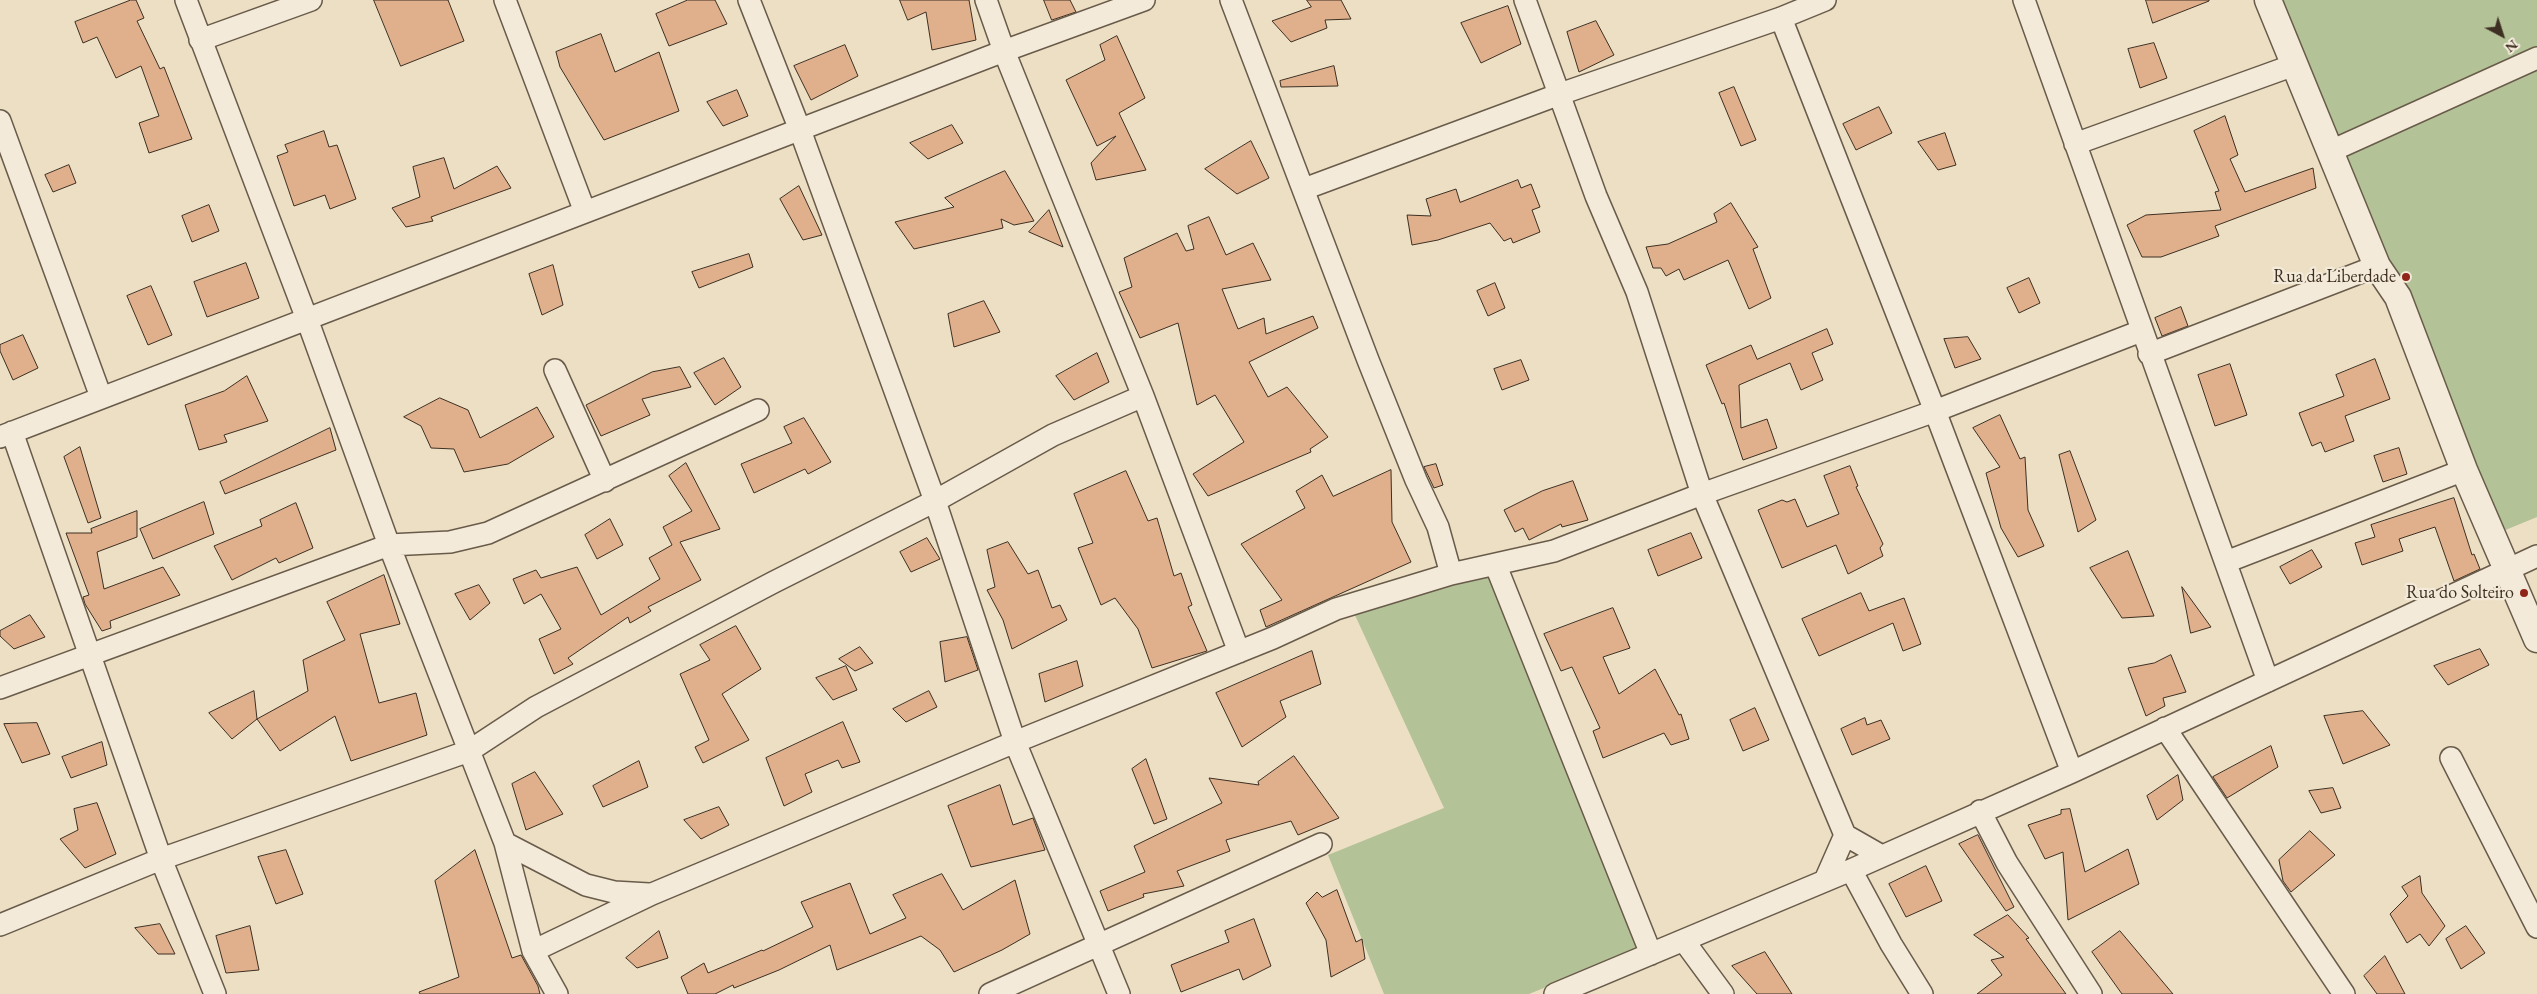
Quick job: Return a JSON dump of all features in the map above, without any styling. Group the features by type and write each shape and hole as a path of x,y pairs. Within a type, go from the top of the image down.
{"street":[{"path":"186,0 307,319 389,545 505,843 533,951 557,994"},
{"path":"200,40 311,0"},
{"path":"505,0 584,212"},
{"path":"749,0 800,130 934,501 1014,742 1119,994"},
{"path":"986,0 1004,51 1143,396 1239,652"},
{"path":"215,994 161,859 90,653 6,434 1004,51 1144,0"},
{"path":"1230,0 1416,480 1438,527 1452,574"},
{"path":"1525,0 1596,196 1637,292 1702,494 1845,835 1880,855"},
{"path":"1304,189 1560,94 1781,18 1825,0"},
{"path":"2024,0 2149,354 2268,681"},
{"path":"2268,0 2377,266 2398,297 2464,470 2537,640"},
{"path":"1781,18 1936,411 2072,772"},
{"path":"2331,151 2537,58"},
{"path":"2075,144 2294,66"},
{"path":"0,121 102,397"},
{"path":"2149,354 2377,266"},
{"path":"533,951 652,894 1014,742 1239,652 1336,609 1452,574 1496,566 1554,551 1702,494 1936,411 2141,331"},
{"path":"554,370 605,481"},
{"path":"0,925 161,859 469,751 536,707 774,582 934,501 1053,435 1143,396"},
{"path":"0,688 90,653 389,545 450,542 488,533 758,410"},
{"path":"2226,562 2464,470"},
{"path":"1555,994 1684,941 1826,878 1851,870 1880,855 2072,772 2537,556"},
{"path":"1496,566 1651,954"},
{"path":"2165,728 2344,994"},
{"path":"2451,758 2537,927"},
{"path":"1980,812 2007,863 2091,994"},
{"path":"1826,878 1845,835"},
{"path":"505,843 586,885 614,892 652,894"},
{"path":"990,994 1321,844"},
{"path":"1851,870 1891,944 1922,994"},
{"path":"1684,941 1723,994"}],"green space":[{"path":"2258,0 2537,0 2537,517 2503,531"},
{"path":"1492,574 1642,948 1529,994 1384,994 1328,855 1444,808 1354,613"}],"building":[{"path":"131,0 136,0 144,18 137,21 160,69 164,67 192,139 149,153 139,123 159,116 141,66 116,78 97,37 83,43 75,22"},
{"path":"374,0 448,0 464,41 401,66"},
{"path":"688,0 715,0 727,24 669,46 656,14"},
{"path":"900,0 969,0 976,40 932,50 926,12 908,20"},
{"path":"1044,0 1070,0 1076,12 1052,20"},
{"path":"1307,0 1341,0 1351,19 1325,20 1327,28 1291,42 1272,21 1311,7"},
{"path":"2146,0 2209,0 2209,1 2153,23"},
{"path":"1508,6 1521,44 1481,63 1461,23"},
{"path":"1596,21 1614,55 1579,72 1567,32"},
{"path":"601,34 615,72 659,52 679,111 604,140 560,67 556,52"},
{"path":"1117,36 1145,98 1119,113 1146,170 1096,180 1091,163 1116,136 1097,146 1066,80 1105,60 1100,45"},
{"path":"2154,43 2167,78 2140,88 2128,49"},
{"path":"845,45 858,76 811,100 794,66"},
{"path":"1334,66 1338,86 1281,87 1280,81"},
{"path":"1734,87 1756,140 1741,146 1719,93"},
{"path":"737,90 748,116 723,126 707,102"},
{"path":"1879,107 1892,133 1856,150 1843,124"},
{"path":"2225,116 2238,155 2230,159 2245,192 2313,168 2316,188 2215,226 2219,236 2161,257 2142,257 2127,225 2146,215 2221,210 2215,192 2219,191 2194,131"},
{"path":"952,125 963,143 928,159 910,143"},
{"path":"324,131 329,147 337,145 356,199 330,209 325,195 294,206 277,156 288,152 285,145"},
{"path":"1945,133 1956,165 1938,170 1918,142"},
{"path":"1251,141 1269,178 1237,194 1205,169"},
{"path":"444,158 454,189 497,166 511,188 431,217 433,221 406,227 392,208 420,197 413,167"},
{"path":"69,165 76,183 53,192 45,175"},
{"path":"1005,171 1034,221 1014,225 1001,219 1003,228 914,249 895,222 954,207 945,198"},
{"path":"1518,180 1521,188 1531,184 1540,207 1532,210 1540,232 1513,243 1511,238 1504,241 1490,223 1438,240 1412,245 1407,215 1431,216 1426,199 1456,189 1460,202"},
{"path":"799,186 822,235 803,240 780,199"},
{"path":"1731,203 1758,247 1753,249 1771,298 1749,309 1728,260 1684,280 1679,269 1666,276 1661,268 1653,268 1646,247 1668,244 1717,222 1714,214"},
{"path":"209,205 219,231 192,242 182,216"},
{"path":"1049,210 1063,247 1029,232"},
{"path":"1209,217 1226,255 1253,243 1271,280 1222,289 1238,329 1264,318 1266,334 1313,316 1318,328 1249,362 1268,397 1287,387 1328,437 1310,449 1311,452 1208,496 1193,474 1244,442 1215,395 1197,405 1178,323 1140,338 1119,292 1132,287 1124,258 1177,233 1186,251 1194,249 1188,226"},
{"path":"749,254 753,267 699,288 692,272"},
{"path":"246,263 259,298 207,317 194,282"},
{"path":"553,265 563,305 542,315 529,274"},
{"path":"2029,278 2040,303 2019,313 2007,288"},
{"path":"1495,283 1505,308 1488,316 1477,291"},
{"path":"151,286 172,335 148,345 127,296"},
{"path":"984,301 1000,332 954,347 948,314"},
{"path":"2181,307 2188,326 2162,336 2155,318"},
{"path":"1827,329 1833,344 1812,353 1823,380 1801,390 1790,363 1739,385 1741,428 1767,419 1777,448 1743,460 1724,403 1722,404 1706,365 1751,345 1757,359"},
{"path":"23,335 38,368 13,380 0,351 0,345"},
{"path":"1968,337 1981,359 1955,368 1944,339"},
{"path":"1097,353 1109,382 1074,400 1056,376"},
{"path":"724,358 741,387 715,405 694,373"},
{"path":"2375,359 2390,399 2345,416 2354,441 2325,452 2321,442 2312,446 2299,413 2344,396 2336,375"},
{"path":"1521,360 1529,380 1502,390 1494,369"},
{"path":"2230,364 2247,415 2215,426 2198,375"},
{"path":"680,367 691,387 642,399 650,415 601,436 586,405 652,372"},
{"path":"247,376 268,421 224,435 227,442 199,450 185,405 224,391"},
{"path":"440,398 468,410 480,438 537,407 554,437 508,464 464,472 454,449 431,448 421,426 404,417"},
{"path":"2000,415 2020,459 2025,457 2028,510 2044,546 2018,557 2001,528 1986,473 2000,467 1973,428"},
{"path":"804,418 831,462 808,474 805,469 754,493 741,464 792,443 784,427"},
{"path":"330,428 336,450 225,494 220,482"},
{"path":"80,447 101,518 88,523 64,457"},
{"path":"2399,448 2407,474 2383,482 2374,456"},
{"path":"2070,451 2096,520 2078,532 2059,455"},
{"path":"686,463 720,529 680,542 701,580 648,607 651,611 630,623 628,617 568,658 573,664 554,674 539,639 561,629 541,594 524,604 513,579 536,570 541,578 577,567 601,615 660,579 649,558 672,545 663,527 692,511 669,476"},
{"path":"1436,464 1443,485 1434,488 1424,467"},
{"path":"1850,466 1858,486 1856,487 1883,544 1880,548 1883,556 1848,574 1836,545 1782,568 1758,510 1782,500 1787,502 1795,499 1807,527 1839,514 1824,476"},
{"path":"1391,470 1392,522 1411,562 1266,627 1260,610 1282,600 1241,544 1305,508 1296,491 1322,475 1333,496"},
{"path":"1126,471 1148,521 1157,518 1174,576 1181,573 1192,605 1188,607 1207,651 1152,668 1138,629 1115,598 1101,605 1078,548 1093,543 1074,494"},
{"path":"1573,481 1588,520 1562,527 1561,524 1529,540 1523,528 1515,532 1504,510 1542,491"},
{"path":"2454,498 2472,555 2474,554 2480,569 2454,581 2435,527 2399,539 2403,551 2362,565 2355,543 2375,537 2371,525"},
{"path":"204,502 214,534 153,559 140,529"},
{"path":"296,503 313,548 279,563 276,558 232,580 214,546 262,526 260,520"},
{"path":"137,511 137,537 97,552 104,589 163,567 180,595 110,621 111,628 102,631 85,604 83,597 89,595 66,533 92,533 91,529"},
{"path":"610,519 623,545 597,559 585,535"},
{"path":"1691,533 1702,558 1658,576 1648,550"},
{"path":"927,538 940,559 911,572 900,552"},
{"path":"1008,542 1028,574 1038,570 1052,608 1060,605 1067,620 1012,649 1003,620 987,590 995,587 987,550"},
{"path":"2312,550 2322,567 2290,584 2280,567"},
{"path":"2128,551 2154,616 2122,618 2090,568"},
{"path":"384,575 400,624 360,634 379,703 416,693 427,735 351,761 335,716 280,751 257,719 308,691 303,660 345,640 327,602"},
{"path":"479,585 490,603 470,620 455,594"},
{"path":"2182,587 2211,627 2191,633"},
{"path":"1861,593 1869,611 1904,598 1921,644 1903,651 1893,623 1819,656 1802,619"},
{"path":"1613,608 1630,648 1603,657 1619,694 1655,669 1679,715 1681,714 1689,739 1671,745 1664,733 1603,758 1593,731 1600,728 1572,667 1561,671 1544,634"},
{"path":"30,615 45,637 14,649 0,636 0,631"},
{"path":"736,626 761,669 722,694 749,740 703,763 695,747 709,740 680,674 710,660 700,645"},
{"path":"967,637 978,670 945,682 940,642"},
{"path":"860,647 873,663 855,671 839,659"},
{"path":"2480,649 2489,665 2448,685 2434,666"},
{"path":"1312,651 1321,684 1280,701 1286,717 1242,747 1216,693"},
{"path":"2171,655 2186,692 2163,698 2165,706 2146,716 2128,668 2154,663"},
{"path":"1077,661 1083,686 1045,702 1039,674"},
{"path":"846,666 857,690 833,700 816,678"},
{"path":"254,691 257,719 232,739 209,713"},
{"path":"929,691 937,707 906,722 893,709"},
{"path":"1755,708 1769,740 1743,751 1730,720"},
{"path":"2363,711 2390,745 2343,764 2324,716"},
{"path":"1865,718 1867,725 1881,720 1890,739 1852,755 1841,729"},
{"path":"843,722 860,762 842,768 838,760 805,774 812,792 784,806 766,758"},
{"path":"37,723 50,754 22,763 4,724"},
{"path":"102,742 107,765 71,778 62,757"},
{"path":"2271,746 2278,767 2227,798 2213,777"},
{"path":"1294,756 1339,818 1298,835 1291,821 1226,840 1230,851 1177,871 1184,886 1143,894 1144,897 1108,911 1100,891 1145,872 1134,846 1222,803 1209,778 1259,785 1258,782"},
{"path":"1146,759 1167,819 1154,824 1132,769"},
{"path":"639,761 648,787 603,807 593,786"},
{"path":"535,772 563,814 526,830 512,784"},
{"path":"2178,775 2183,800 2157,820 2147,796"},
{"path":"1000,785 1013,825 1033,818 1045,850 971,867 948,806"},
{"path":"2333,788 2341,808 2321,813 2309,791"},
{"path":"97,803 116,854 85,868 60,839 78,830 74,809"},
{"path":"719,807 729,825 701,839 684,820"},
{"path":"2070,809 2085,872 2128,849 2139,884 2068,920 2063,852 2045,859 2028,825 2061,814 2061,810"},
{"path":"2310,831 2335,855 2291,892 2283,881 2279,860"},
{"path":"1978,835 2014,907 2006,911 1959,844"},
{"path":"286,850 303,894 276,904 258,857"},
{"path":"475,850 512,958 521,955 538,986 540,994 420,994 419,992 459,977 435,881"},
{"path":"1926,866 1942,901 1906,917 1889,884"},
{"path":"942,874 963,910 1015,880 1030,934 1002,950 954,972 940,950 921,936 837,970 830,945 779,970 734,988 733,985 715,994 688,994 681,977 704,963 708,973 763,951 813,927 801,902 850,883 870,934 906,918 893,895"},
{"path":"2420,876 2422,893 2445,926 2429,946 2420,934 2407,943 2390,914 2408,896 2402,887"},
{"path":"1337,890 1356,942 1362,939 1365,959 1331,977 1326,940 1306,903 1317,892 1322,897"},
{"path":"2008,915 2029,938 2026,939 2066,994 1977,994 2002,975 1991,960 2004,957 1974,935"},
{"path":"1254,919 1271,966 1243,980 1239,969 1181,992 1171,965 1229,942 1225,931"},
{"path":"160,924 175,954 158,954 135,928"},
{"path":"250,926 259,970 226,973 216,936"},
{"path":"2466,926 2485,953 2461,969 2446,939"},
{"path":"659,931 668,958 637,968 626,958"},
{"path":"2120,931 2173,994 2122,994 2092,952"},
{"path":"1765,952 1792,994 1757,994 1732,966"},
{"path":"2385,956 2405,994 2377,994 2364,976"}],"place":[{"name":"Rua da Liberdade","path":"2406,277"},
{"name":"Rua do Solteiro","path":"2524,593"}]}
